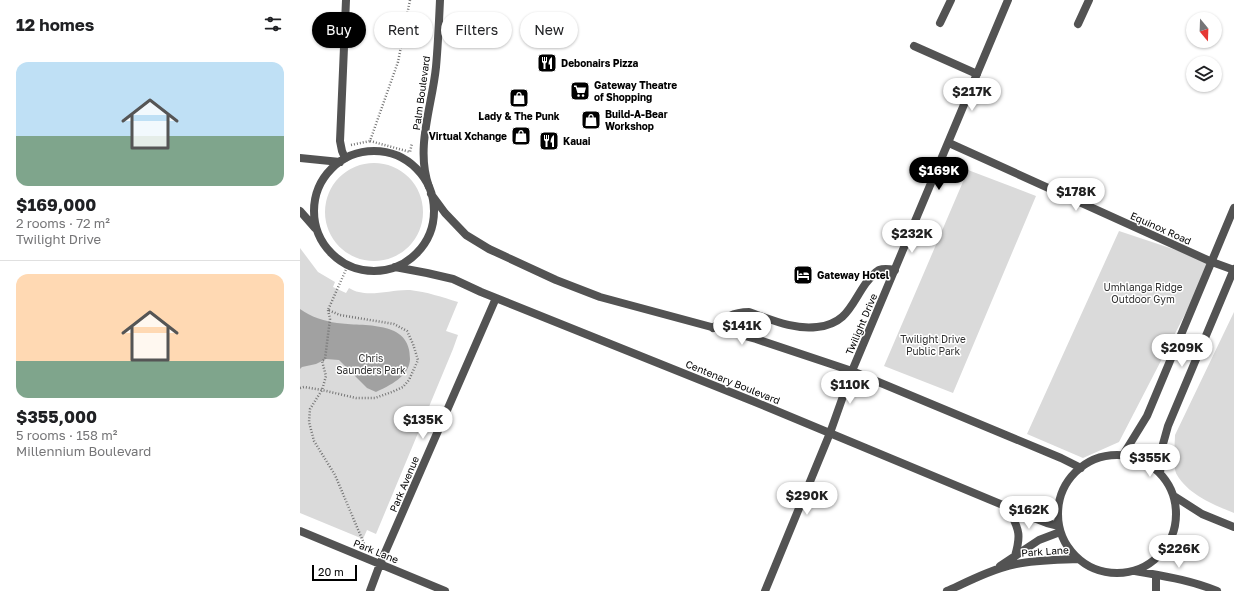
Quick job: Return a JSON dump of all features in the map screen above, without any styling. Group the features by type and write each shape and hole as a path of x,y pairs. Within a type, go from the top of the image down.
{"street":[{"path":"342,160 340,141 346,0"},
{"name":"Palm Boulevard","path":"430,191 425,177 425,134 436,68 440,0"},
{"path":"940,23 950,0"},
{"name":"Twilight Drive","path":"765,591 830,433 852,371 1008,0"},
{"path":"1078,24 1089,0"},
{"path":"914,46 978,74"},
{"name":"Equinox Road","path":"948,143 1212,262 1234,270"},
{"path":"316,230 314,208 319,187 331,169 342,160 357,154 381,152 394,155 415,167 423,177 430,191 445,213 466,235 489,249 556,280 600,297 756,339 852,371 1061,458 1080,468"},
{"path":"300,158 342,160"},
{"path":"300,211 316,230 322,243 331,254 354,268 368,271 382,271 395,267 414,255 428,238 434,216 430,191"},
{"path":"1123,455 1147,416 1234,208"},
{"name":"Centenary Boulevard","path":"395,267 427,272 453,279 496,298 830,433 1059,529"},
{"path":"713,328 731,315 742,312 748,312 789,326 815,328 827,325 837,321 850,310 871,276 879,270 895,270"},
{"path":"1160,473 1163,444 1168,426 1234,270"},
{"name":"Park Avenue","path":"370,591 380,564 496,298"},
{"path":"1135,571 1152,563 1166,549 1174,533 1177,514 1174,496 1168,483 1160,473 1143,461 1123,455 1108,456 1093,460 1080,468 1069,480 1061,495 1058,511 1059,529 1070,551 1078,559 1095,570 1115,574 1135,571 1156,574 1206,586 1217,591"},
{"path":"1174,496 1202,514 1234,527"},
{"name":"Park Lane","path":"1008,508 1017,525 1019,534 1015,556"},
{"name":"Park Lane","path":"991,572 1038,540 1059,529"},
{"name":"Park Lane","path":"300,531 445,591"},
{"name":"Park Lane","path":"947,591 991,572 1015,564 1036,561 1078,559"},
{"path":"1156,574 1156,591"}],"path":[{"path":"370,141 398,62 410,0"},
{"path":"341,147 370,141 410,152"},
{"path":"348,265 328,310 330,319 325,359 322,361 326,376 322,390 310,409 310,422 314,441 335,475 370,560"},
{"path":"300,388 304,387 322,390 356,398 375,398 403,386 409,380 418,360 414,344 407,331 394,324 340,315 328,310"}],"green space":[{"path":"374,163 393,167 408,178 419,193 423,212 419,231 408,246 393,257 374,261 355,257 340,246 329,231 325,212 329,193 340,178 355,167"},
{"name":"Twilight Drive Public Park","path":"968,170 1036,196 953,393 884,366"},
{"name":"Umhlanga Ridge Outdoor Gym","path":"1119,231 1212,262 1119,442 1083,458 1027,434"},
{"name":"Chris Saunders Park","path":"300,248 318,272 335,282 333,287 346,293 349,288 363,293 410,290 428,293 458,302 446,331 458,335 453,349 376,534 367,530 363,539 300,513"},
{"path":"1234,312 1234,513 1210,503 1188,488 1175,471 1174,455 1175,435"}],"shaded area":[{"path":"300,309 327,321 372,326 394,331 403,337 408,346 410,359 407,370 398,380 376,392 367,388 339,360 326,359 300,369"}],"place":[{"name":"Debonairs Pizza","path":"547,63"},
{"name":"Gateway Theatre of Shopping","path":"580,91"},
{"name":"Lady & The Punk","path":"519,98"},
{"name":"Build-A-Bear Workshop","path":"591,120"},
{"name":"Virtual Xchange","path":"521,136"},
{"name":"Kauai","path":"549,141"},
{"name":"Gateway Hotel","path":"803,275"}]}
